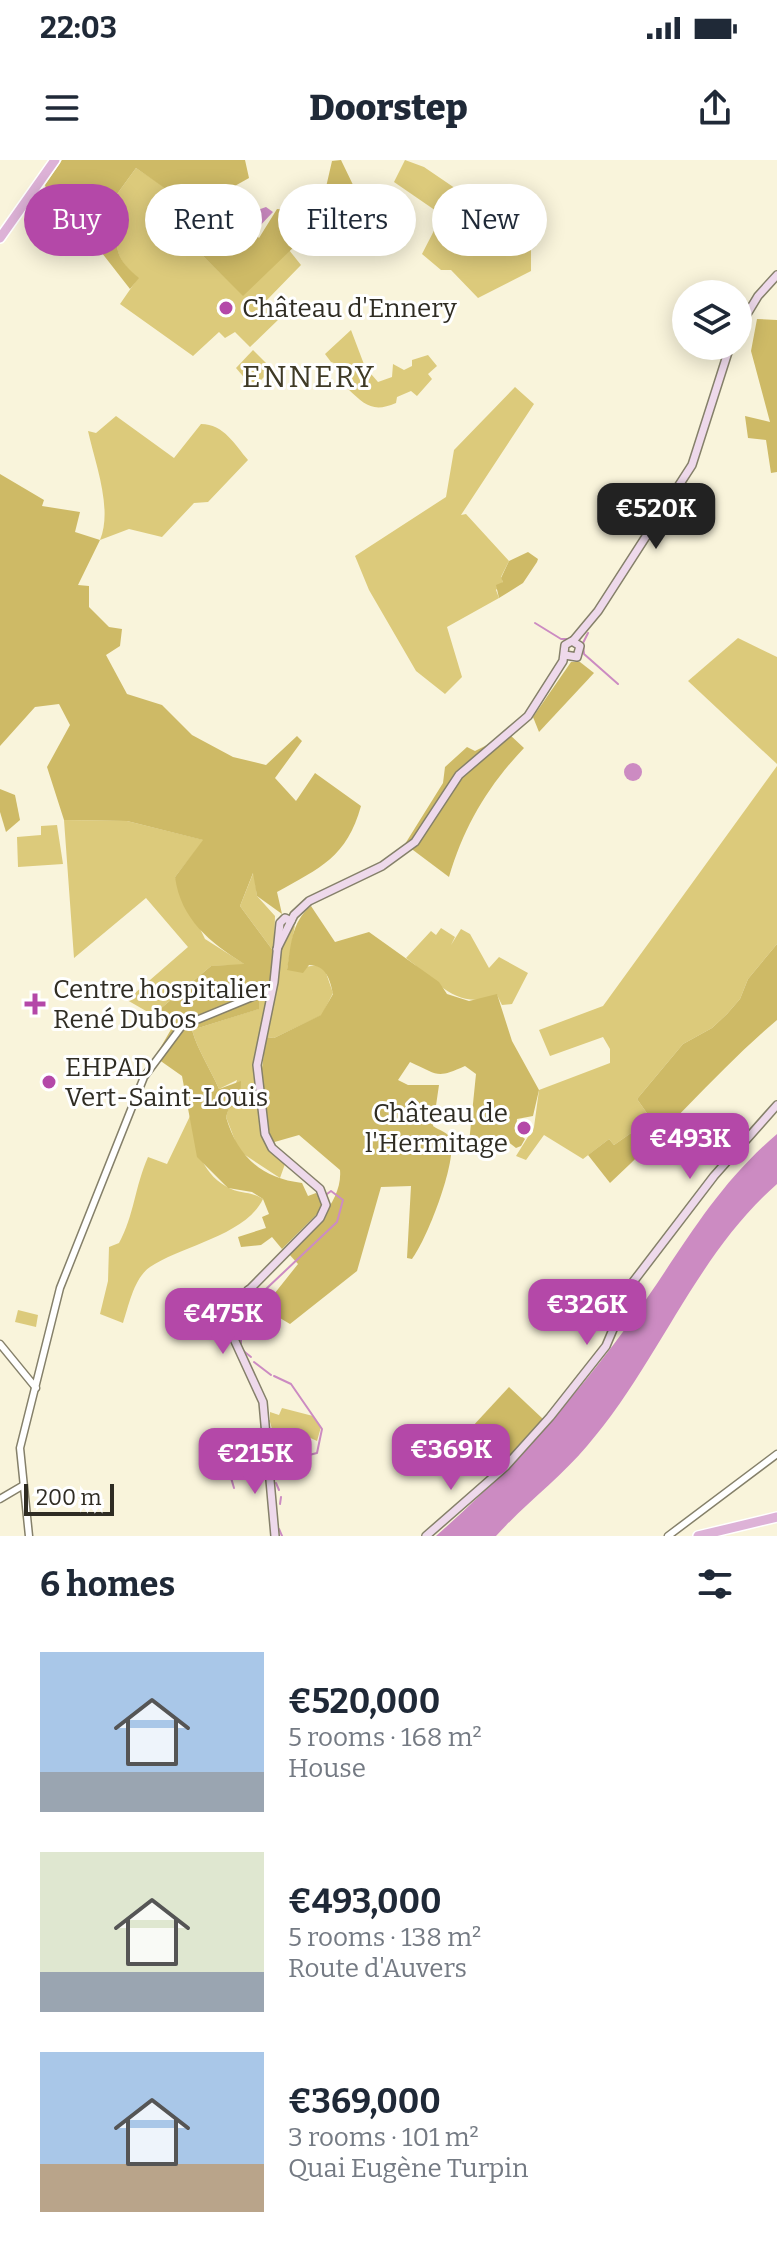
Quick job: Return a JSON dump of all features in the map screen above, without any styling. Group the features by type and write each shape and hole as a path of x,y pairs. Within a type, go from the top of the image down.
{"main road":[{"path":"0,238 55,160"},
{"path":"752,306 777,275"},
{"path":"567,656 579,655 598,611 692,465 726,360"},
{"path":"275,1536 263,1411 234,1341 248,1291 324,1212 325,1196 267,1139 257,1069 277,949 286,924 313,898 382,866 414,841 459,775 518,727 548,688 567,656 564,646 598,611"},
{"path":"571,641 580,648"},
{"path":"426,1536 506,1466 550,1417 606,1346 633,1282 714,1176 777,1105"},
{"path":"698,1536 777,1517"}],"street":[{"path":"29,1536 20,1448 60,1288 144,1077 182,1026 272,989"},
{"path":"0,1344 36,1388"},
{"path":"673,1534 777,1454"},
{"path":"0,1499 22,1486"}],"shaded area":[{"path":"62,160 245,160 249,178 238,184 159,184 136,168 124,184 46,184"},
{"path":"341,160 353,184 327,184 332,161"},
{"path":"405,160 424,167 449,184 432,184 432,208 416,197 416,184 394,182"},
{"path":"136,168 160,184 145,184 145,256 203,256 243,295 283,256 294,256 301,265 264,303 280,318 250,347 235,332 225,338 219,332 193,356 120,304 138,278 120,256 129,256 129,184 124,184"},
{"path":"266,207 273,212 262,224 262,208"},
{"path":"278,209 278,256 284,256 243,296 203,256 262,256 262,233"},
{"path":"432,234 432,256 531,256 531,271 478,298 451,270 441,270 422,254"},
{"path":"104,256 120,256 139,278 130,289"},
{"path":"757,319 777,320 777,472 771,473 766,440 748,438 745,416 770,422 752,346"},
{"path":"351,330 365,367 378,382 392,377 393,364 404,370 412,366 412,360 428,355 437,366 428,374 432,379 417,396 411,391 397,397 396,403 381,407 365,403 348,389 346,367 331,362 325,354"},
{"path":"253,350 272,369 253,388 236,368"},
{"path":"515,387 534,404 461,515 466,514 509,561 501,577 503,582 496,590 499,598 447,627 462,677 445,694 416,671 369,590 355,556 446,497 454,450"},
{"path":"116,416 174,458 201,424 223,431 248,460 208,502 194,503 162,537 129,529 100,540 104,528 104,500 88,431 96,433"},
{"path":"0,474 44,500 42,506 80,512 75,532 100,540 78,585 89,586 89,607 109,627 122,629 120,646 106,655 127,694 162,705 192,735 233,757 266,765 297,736 302,741 275,778 296,801 315,773 361,806 340,849 319,868 277,892 282,914 257,896 253,873 240,906 274,952 270,988 259,998 259,1009 192,1030 219,1089 241,1081 240,1104 229,1108 226,1117 244,1153 262,1170 302,1183 308,1196 316,1193 325,1206 282,1249 272,1237 261,1245 241,1247 238,1237 266,1228 262,1217 269,1214 263,1199 252,1192 228,1188 197,1157 182,1076 155,1057 173,1026 153,1015 211,966 244,964 199,928 178,892 175,877 203,840 127,821 64,820 47,767 70,725 59,704 35,707 0,746"},
{"path":"528,552 538,559 537,562 523,583 499,598 496,585 503,582 501,578 509,561"},
{"path":"738,638 777,657 777,764 688,681"},
{"path":"571,662 580,662 594,673 539,732 533,717"},
{"path":"509,734 524,748 499,777 479,808 462,841 449,877 405,844 443,783 445,767 467,747 475,751"},
{"path":"633,763 642,772 633,781 624,772"},
{"path":"777,766 777,944 748,979 740,999 727,1014 712,1028 683,1044 637,1099 651,1119 614,1145 609,1139 583,1159 544,1135 526,1160 516,1156 534,1127 539,1090 610,1063 610,1049 603,1037 550,1056 539,1030 603,1006"},
{"path":"0,789 15,795 20,820 6,832 0,812"},
{"path":"64,820 127,821 204,840 175,877 205,939 246,965 211,966 153,1015 127,1000 188,947 146,898 74,958"},
{"path":"57,825 63,864 18,867 17,837 41,835 41,826"},
{"path":"254,871 257,896 275,916 274,952 240,906"},
{"path":"311,906 335,942 369,932 439,982 447,994 469,1001 497,994 512,1041 539,1090 533,1116 517,1119 516,1130 525,1139 521,1146 516,1148 503,1138 494,1140 491,1146 469,1143 476,1074 465,1066 438,1074 410,1062 398,1080 408,1085 439,1085 433,1126 451,1141 445,1183 425,1236 412,1259 407,1258 411,1186 381,1187 357,1271 290,1324 263,1308 298,1264 288,1253 330,1205 336,1194 340,1170 299,1135 271,1143 261,1076 266,1037 274,1038 321,1015 333,994 329,978 320,967 309,965 303,973 287,970 299,919"},
{"path":"295,925 287,970 317,965 325,970 333,993 322,1015 274,1038 266,1037 283,937"},
{"path":"441,928 455,937 451,945 461,929 470,934 489,968 499,957 528,973 512,1004 502,1005 497,995 483,999 459,997 437,984 406,958 431,931 436,935"},
{"path":"777,944 777,1020 610,1183 588,1155 609,1139 614,1145 651,1119 637,1099 683,1044 712,1028 727,1014 740,999 748,979"},
{"path":"268,993 253,1069 265,1144 285,1164 280,1178 239,1151 226,1117 237,1080 219,1089 192,1030 258,1009 259,998"},
{"path":"190,1116 200,1156 210,1173 227,1187 263,1199 242,1222 144,1272 133,1292 123,1323 100,1314 108,1281 109,1247 119,1243 124,1233 148,1157 167,1164"},
{"path":"777,1134 777,1184 723,1244 635,1381 587,1446 496,1536 436,1536 513,1462 561,1409 628,1325 714,1201"},
{"path":"18,1310 38,1315 36,1327 15,1322"},
{"path":"509,1387 543,1419 491,1476 459,1441"},
{"path":"282,1408 313,1416 321,1427 317,1441 302,1434 304,1439 288,1445 286,1437 275,1440 270,1422 266,1421 270,1420 270,1412 279,1415"}],"waterway":[{"path":"535,623 561,639 569,639"},
{"path":"588,633 583,643 584,654 618,684"},
{"path":"245,1316 266,1289 337,1222 343,1200 331,1191 327,1194"},
{"path":"241,1329 241,1349 251,1357"},
{"path":"254,1362 271,1375"},
{"path":"274,1376 291,1384 322,1429 317,1453 289,1460 275,1470"},
{"path":"234,1488 231,1479 234,1456 255,1430"},
{"path":"276,1483 279,1490"},
{"path":"280,1504 281,1497"},
{"path":"279,1529 282,1536"}],"place":[{"name":"Château d'Ennery","path":"226,308"},
{"name":"Centre hospitalier René Dubos","path":"35,1004"},
{"name":"EHPAD Vert-Saint-Louis","path":"49,1082"},
{"name":"Château de l'Hermitage","path":"524,1128"}],"district":[{"name":"ENNERY","path":"309,377"}]}
